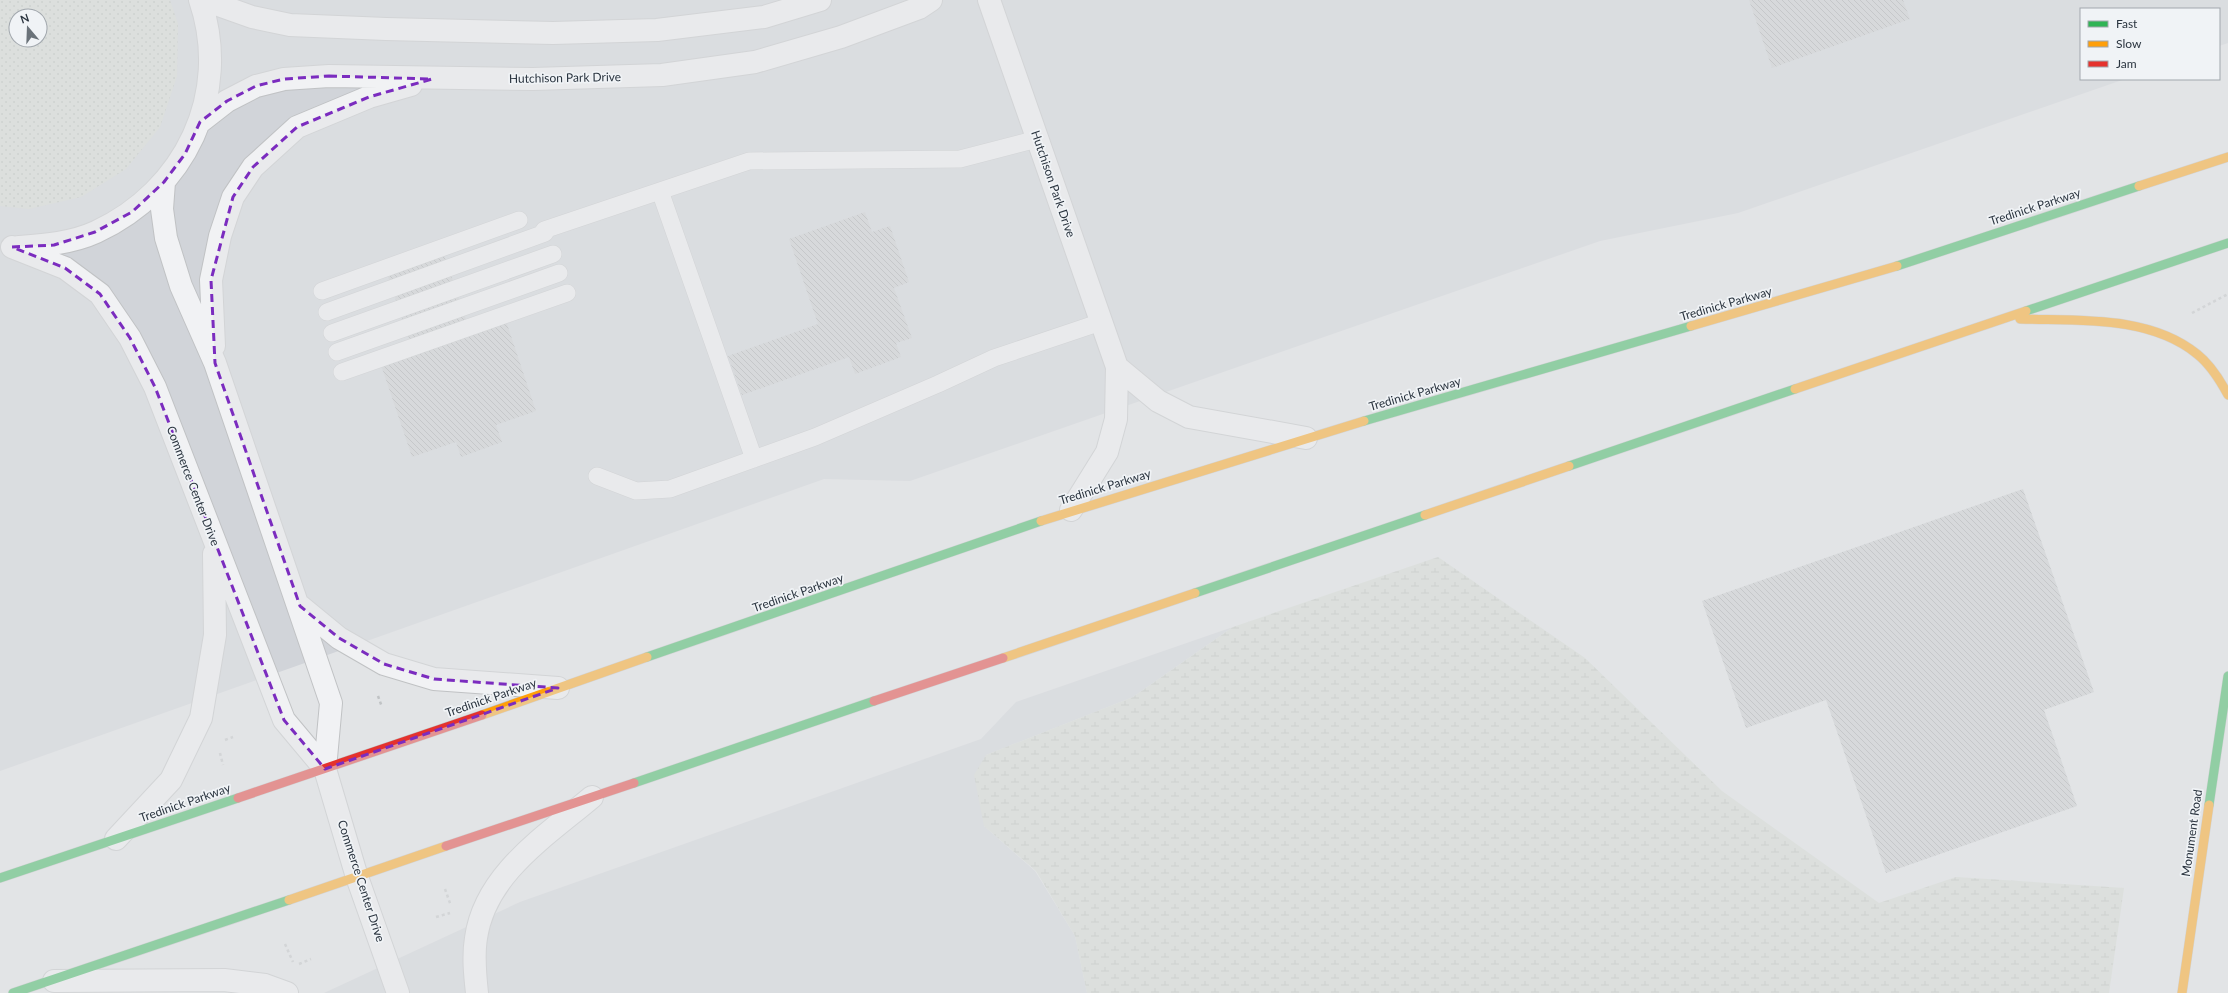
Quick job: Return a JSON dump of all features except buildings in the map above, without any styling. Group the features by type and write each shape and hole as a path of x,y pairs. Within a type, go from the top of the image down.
{"street":[{"path":"6,246 54,245 95,232 132,212 164,182 185,154 200,122 210,74 208,24 200,0"},
{"path":"216,0 221,6 252,17 290,24 386,30 553,33 657,30 764,17 820,0"},
{"name":"Hutchison Park Drive","path":"200,122 227,101 256,86 284,79 329,76 432,79 532,79 662,75 755,62 841,37 919,8 931,0"},
{"name":"Hutchison Park Drive","path":"989,0 1117,368 1116,419 1107,452 1071,510"},
{"path":"215,363 211,280 220,236 233,197 253,167 297,127 369,97 432,79"},
{"name":"Tredinick Parkway","path":"0,878 325,769 949,554 1071,510 1306,438 1889,269 2228,157"},
{"name":"Commerce Center Drive","path":"164,182 162,209 166,238 181,286 215,363 300,606 331,703 325,769 358,877 398,993"},
{"path":"14,993 2007,319 2228,242"},
{"name":"Commerce Center Drive","path":"6,246 65,268 100,294 130,338 155,387 284,720 325,769"},
{"path":"2007,319 2108,323 2139,326 2164,334 2196,354 2216,373 2228,395"},
{"path":"1117,368 1158,401 1189,417 1306,438"},
{"path":"116,839 171,780 201,718 214,635 214,541"},
{"path":"300,606 339,638 384,664 434,679 558,688"},
{"name":"Monument Road","path":"2182,993 2228,676"},
{"path":"477,993 475,973 476,938 488,900 512,865 592,798"},
{"path":"50,981 224,980 265,985 287,993"}],"lane":[{"path":"327,312 545,232 749,161 960,159 1037,139"},
{"path":"660,191 754,459"},
{"path":"322,291 519,220"},
{"path":"332,333 553,254"},
{"path":"337,352 560,273"},
{"path":"342,372 567,293"},
{"path":"597,476 636,491 670,489 822,434 994,358 1102,322"}],"path":[{"path":"2189,314 2228,294"},
{"path":"445,889 453,912"},
{"path":"285,944 295,965 311,959"}],"highlighted area":[{"path":"329,76 432,79 369,97 297,127 253,167 233,197 211,280 215,363 300,606 339,638 384,664 434,679 558,688 325,769 284,720 155,387 130,338 100,294 65,268 12,247 54,245 95,232 132,212 164,182 185,154 200,122 227,101 256,86 284,79"}],"shaded area":[{"path":"0,0 2228,0 2228,43 2220,46 2220,8 2080,8 2080,80 2122,80 1738,213 1600,241 910,481 824,479 0,771"},
{"path":"1233,627 1133,697 986,755 984,826 1035,871 1075,936 1087,993 324,993 520,902 981,739 1016,702"}],"green space":[{"path":"0,0 170,0 178,24 177,76 160,127 126,169 81,197 29,209 0,206"},
{"path":"1438,557 1585,658 1722,791 1879,903 1956,877 2124,888 2109,993 1087,993 1075,936 1036,871 984,826 974,775 986,755 1133,697 1233,627"}],"traffic: fast":[{"path":"1897,266 2139,186"},
{"path":"2026,311 2228,243"},
{"path":"1364,421 1691,326"},
{"path":"1569,466 1795,389"},
{"path":"1195,593 1425,515"},
{"path":"647,657 1041,521"},
{"path":"2209,805 2228,676"},
{"path":"634,783 874,701"},
{"path":"0,878 238,798"},
{"path":"13,993 289,900"}],"traffic: slow":[{"path":"2139,186 2228,157"},
{"path":"1691,326 1897,266"},
{"path":"1795,389 2026,311"},
{"path":"2020,319 2112,323 2135,326 2157,332 2178,341 2202,358 2215,373 2228,395"},
{"path":"1041,521 1364,421"},
{"path":"1425,515 1569,466"},
{"path":"1003,658 1195,593"},
{"path":"482,715 647,657"},
{"path":"2182,993 2209,805"},
{"path":"289,900 446,846"}],"traffic: jam":[{"path":"874,701 1003,658"},
{"path":"238,798 482,715"},
{"path":"446,846 634,783"}]}
